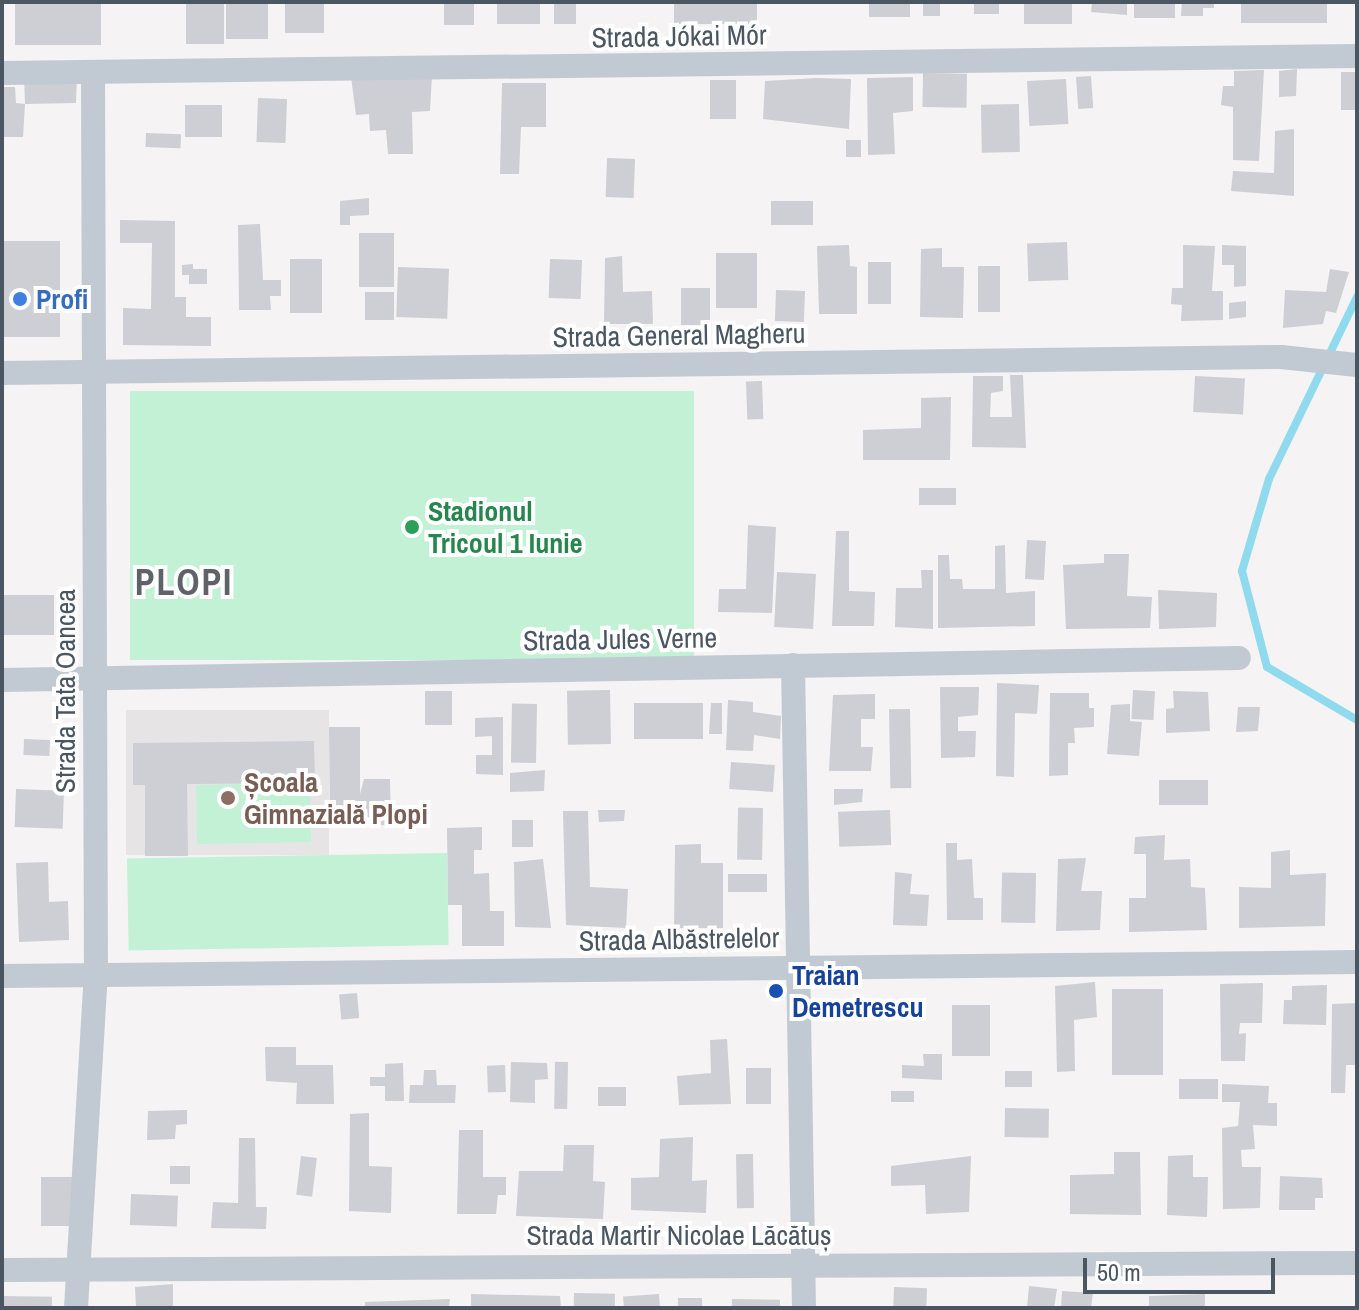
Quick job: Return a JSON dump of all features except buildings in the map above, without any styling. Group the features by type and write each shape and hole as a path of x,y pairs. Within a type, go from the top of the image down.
{"street":[{"name":"Strada Jókai Mór","path":"2,73 1357,56"},
{"name":"Strada Tata Oancea","path":"76,1308 96,976 93,74"},
{"name":"Strada General Magheru","path":"2,373 1281,357 1357,365"},
{"name":"Strada Jules Verne","path":"2,680 95,681 1239,658"},
{"path":"793,665 804,1308"},
{"name":"Strada Albăstrelelor","path":"2,976 1357,962"},
{"name":"Strada Martir Nicolae Lăcătuș","path":"2,1270 804,1263 1357,1263"}],"shaded area":[{"name":"Școala Gimnazială Plopi","path":"126,710 329,710 329,855 126,855"}],"green space":[{"name":"Stadionul Tricoul 1 Iunie","path":"130,391 694,391 694,660 130,660"},
{"path":"310,783 311,842 197,844 196,785"},
{"path":"447,853 449,945 129,951 127,859"}],"waterway":[{"path":"1357,297 1269,479 1242,571 1267,667 1357,720"}],"place":[{"name":"Profi","path":"20,299"},
{"name":"Stadionul Tricoul 1 Iunie","path":"412,527"},
{"name":"Școala Gimnazială Plopi","path":"228,798"},
{"name":"Traian Demetrescu","path":"776,991"}],"district":[{"name":"PLOPI","path":"184,583"}]}
